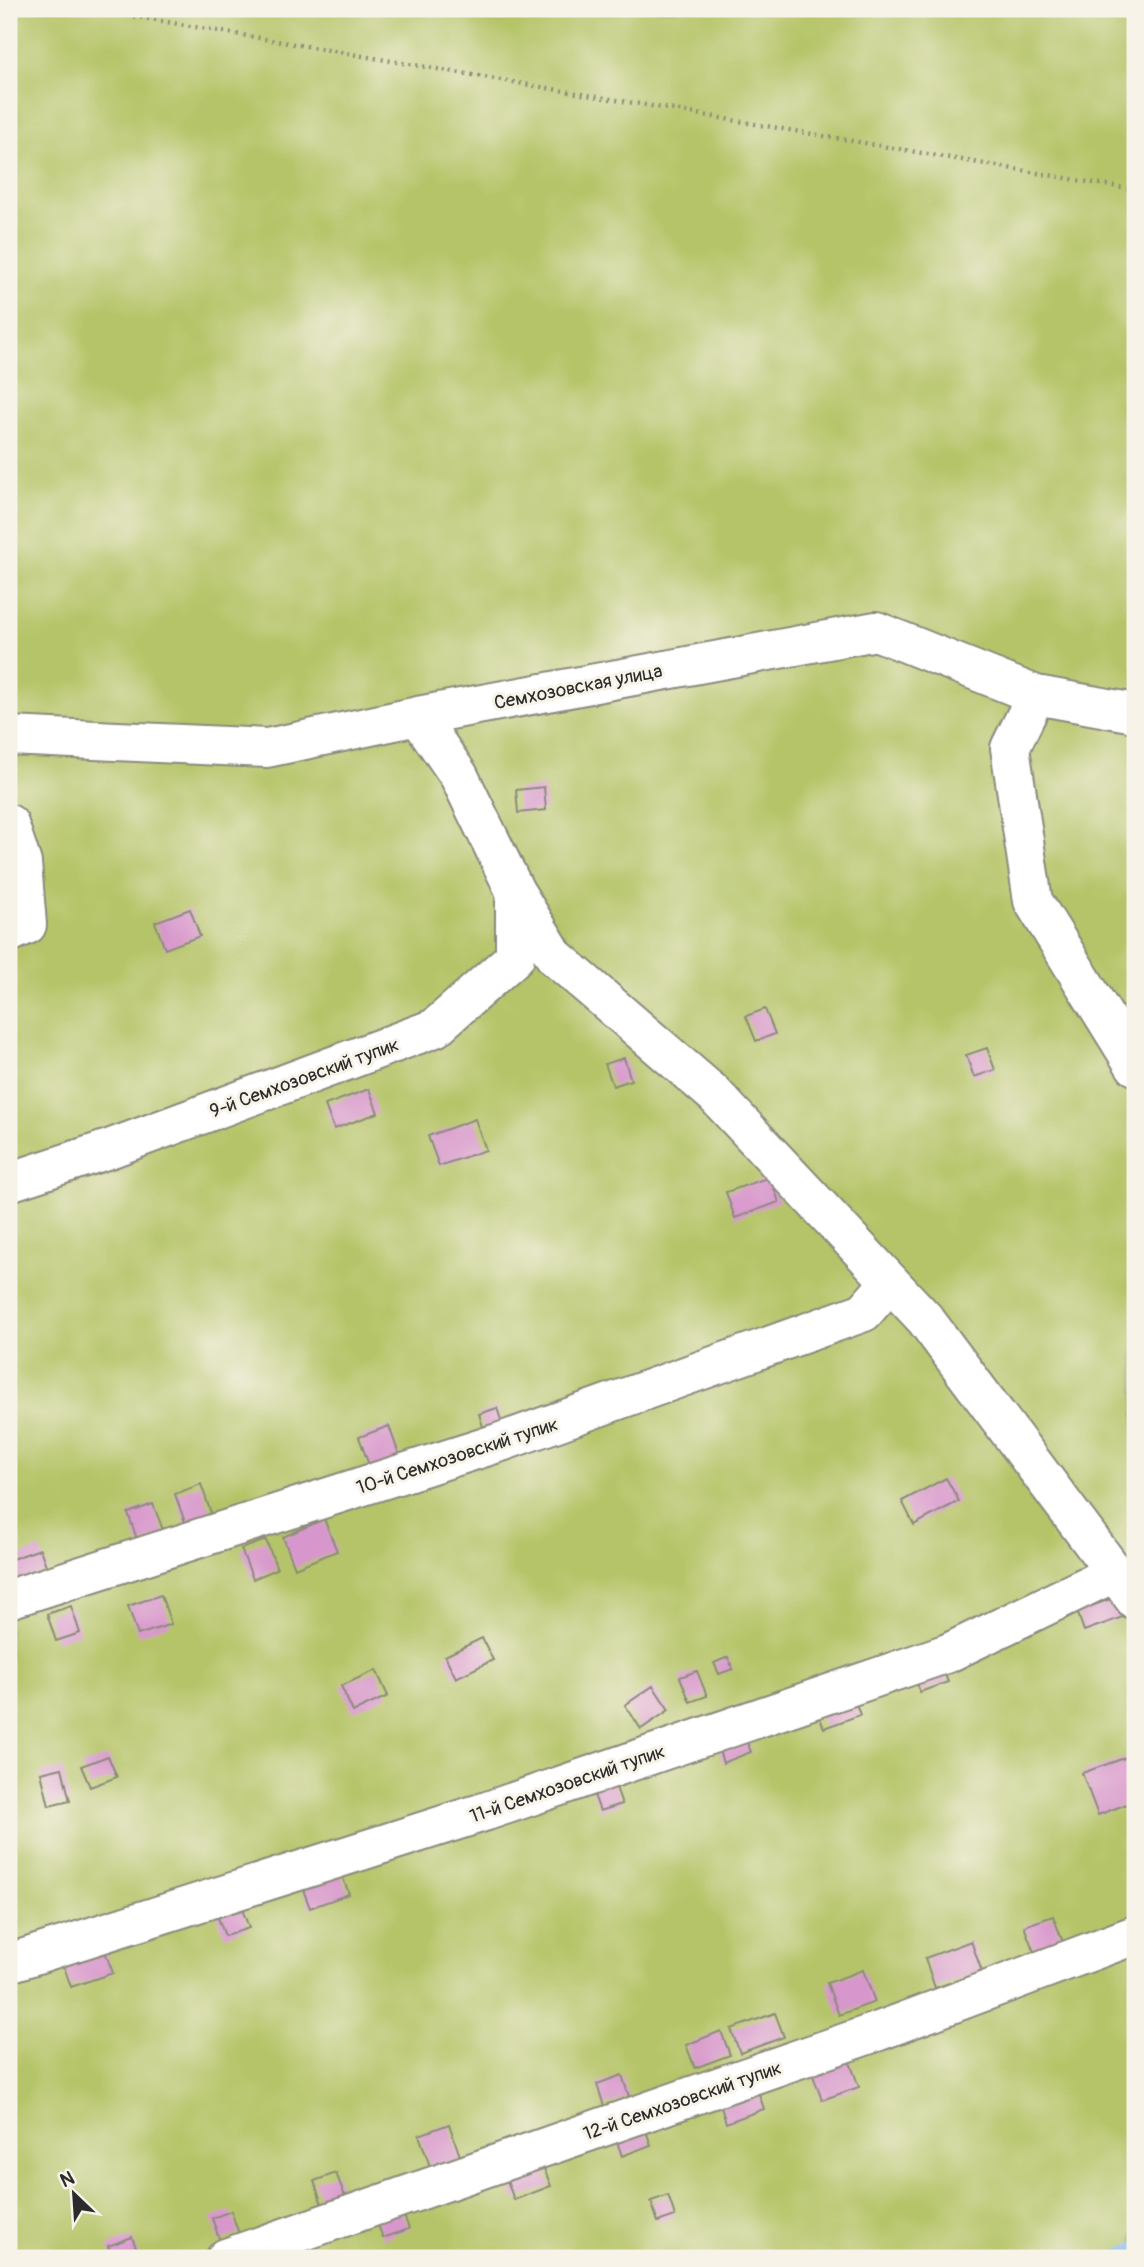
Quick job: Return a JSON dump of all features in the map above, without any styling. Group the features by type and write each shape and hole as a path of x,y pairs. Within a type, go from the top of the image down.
{"street":[{"name":"Семхозовская улица","path":"9,736 267,748 418,716 876,631 1036,695 1135,713"},
{"path":"1036,695 1010,748 1033,901 1135,1066"},
{"path":"418,716 460,776 515,891 555,957 714,1094 925,1319 1124,1587"},
{"path":"9,824 22,863 27,925 9,933"},
{"name":"9-й Семхозовский тупик","path":"9,1182 135,1139 435,1028 515,957 515,891"},
{"name":"10-й Семхозовский тупик","path":"9,1599 501,1442 864,1312 890,1282"},
{"name":"11-й Семхозовский тупик","path":"9,1963 487,1811 948,1653 1124,1587"},
{"name":"12-й Семхозовский тупик","path":"226,2258 879,2031 1135,1935"}],"path":[{"path":"92,9 1135,190"}],"green space":[{"path":"9,9 1135,9 1135,2258 9,2258"}],"building":[{"path":"544,787 546,810 518,813 516,790"},
{"path":"190,909 200,936 165,949 155,922"},
{"path":"765,1009 775,1034 756,1041 746,1016"},
{"path":"987,1048 995,1070 974,1077 966,1055"},
{"path":"624,1058 631,1080 613,1086 605,1064"},
{"path":"369,1089 378,1113 334,1129 325,1105"},
{"path":"475,1119 486,1150 439,1166 428,1136"},
{"path":"770,1177 779,1202 735,1218 726,1192"},
{"path":"497,1408 503,1426 485,1433 479,1414"},
{"path":"389,1426 401,1460 371,1471 359,1437"},
{"path":"946,1478 959,1501 914,1525 902,1501"},
{"path":"201,1484 212,1516 186,1525 175,1494"},
{"path":"153,1504 165,1535 139,1545 128,1513"},
{"path":"324,1519 337,1551 295,1568 283,1537"},
{"path":"266,1540 277,1569 253,1579 241,1549"},
{"path":"40,1549 48,1571 14,1584 9,1560"},
{"path":"161,1595 171,1624 138,1635 128,1606"},
{"path":"1116,1597 1123,1617 1084,1631 1077,1611"},
{"path":"71,1606 80,1633 56,1641 47,1614"},
{"path":"482,1638 493,1660 456,1678 445,1656"},
{"path":"728,1657 733,1669 719,1674 714,1663"},
{"path":"940,1663 948,1682 920,1692 913,1673"},
{"path":"376,1670 388,1696 353,1712 341,1686"},
{"path":"697,1671 707,1696 690,1702 680,1677"},
{"path":"653,1686 669,1710 641,1729 625,1705"},
{"path":"852,1692 860,1715 824,1728 815,1705"},
{"path":"744,1734 751,1752 723,1763 717,1744"},
{"path":"1133,1755 1135,1801 1098,1815 1082,1773"},
{"path":"108,1756 117,1777 90,1787 81,1766"},
{"path":"62,1768 70,1801 49,1806 41,1773"},
{"path":"613,1779 622,1804 600,1811 591,1787"},
{"path":"340,1870 349,1894 310,1908 301,1884"},
{"path":"241,1906 249,1928 225,1936 217,1915"},
{"path":"1053,1916 1063,1942 1034,1952 1024,1926"},
{"path":"971,1941 982,1972 935,1988 925,1958"},
{"path":"103,1946 113,1973 71,1987 62,1961"},
{"path":"863,1970 875,2002 839,2015 827,1983"},
{"path":"775,2013 784,2037 740,2053 731,2029"},
{"path":"721,2031 730,2055 695,2068 686,2045"},
{"path":"848,2057 859,2087 822,2100 811,2070"},
{"path":"622,2075 629,2097 604,2106 597,2084"},
{"path":"757,2088 764,2109 726,2123 719,2101"},
{"path":"449,2124 461,2159 431,2169 419,2135"},
{"path":"644,2126 651,2145 622,2156 615,2136"},
{"path":"539,2156 551,2186 514,2200 503,2169"},
{"path":"336,2173 346,2199 323,2207 314,2181"},
{"path":"668,2195 675,2216 658,2222 651,2201"},
{"path":"402,2210 409,2229 383,2238 376,2220"},
{"path":"231,2211 239,2234 220,2241 212,2218"},
{"path":"132,2237 140,2258 113,2258 108,2246"}],"waterway":[{"path":"1111,2258 1135,2247"}]}
